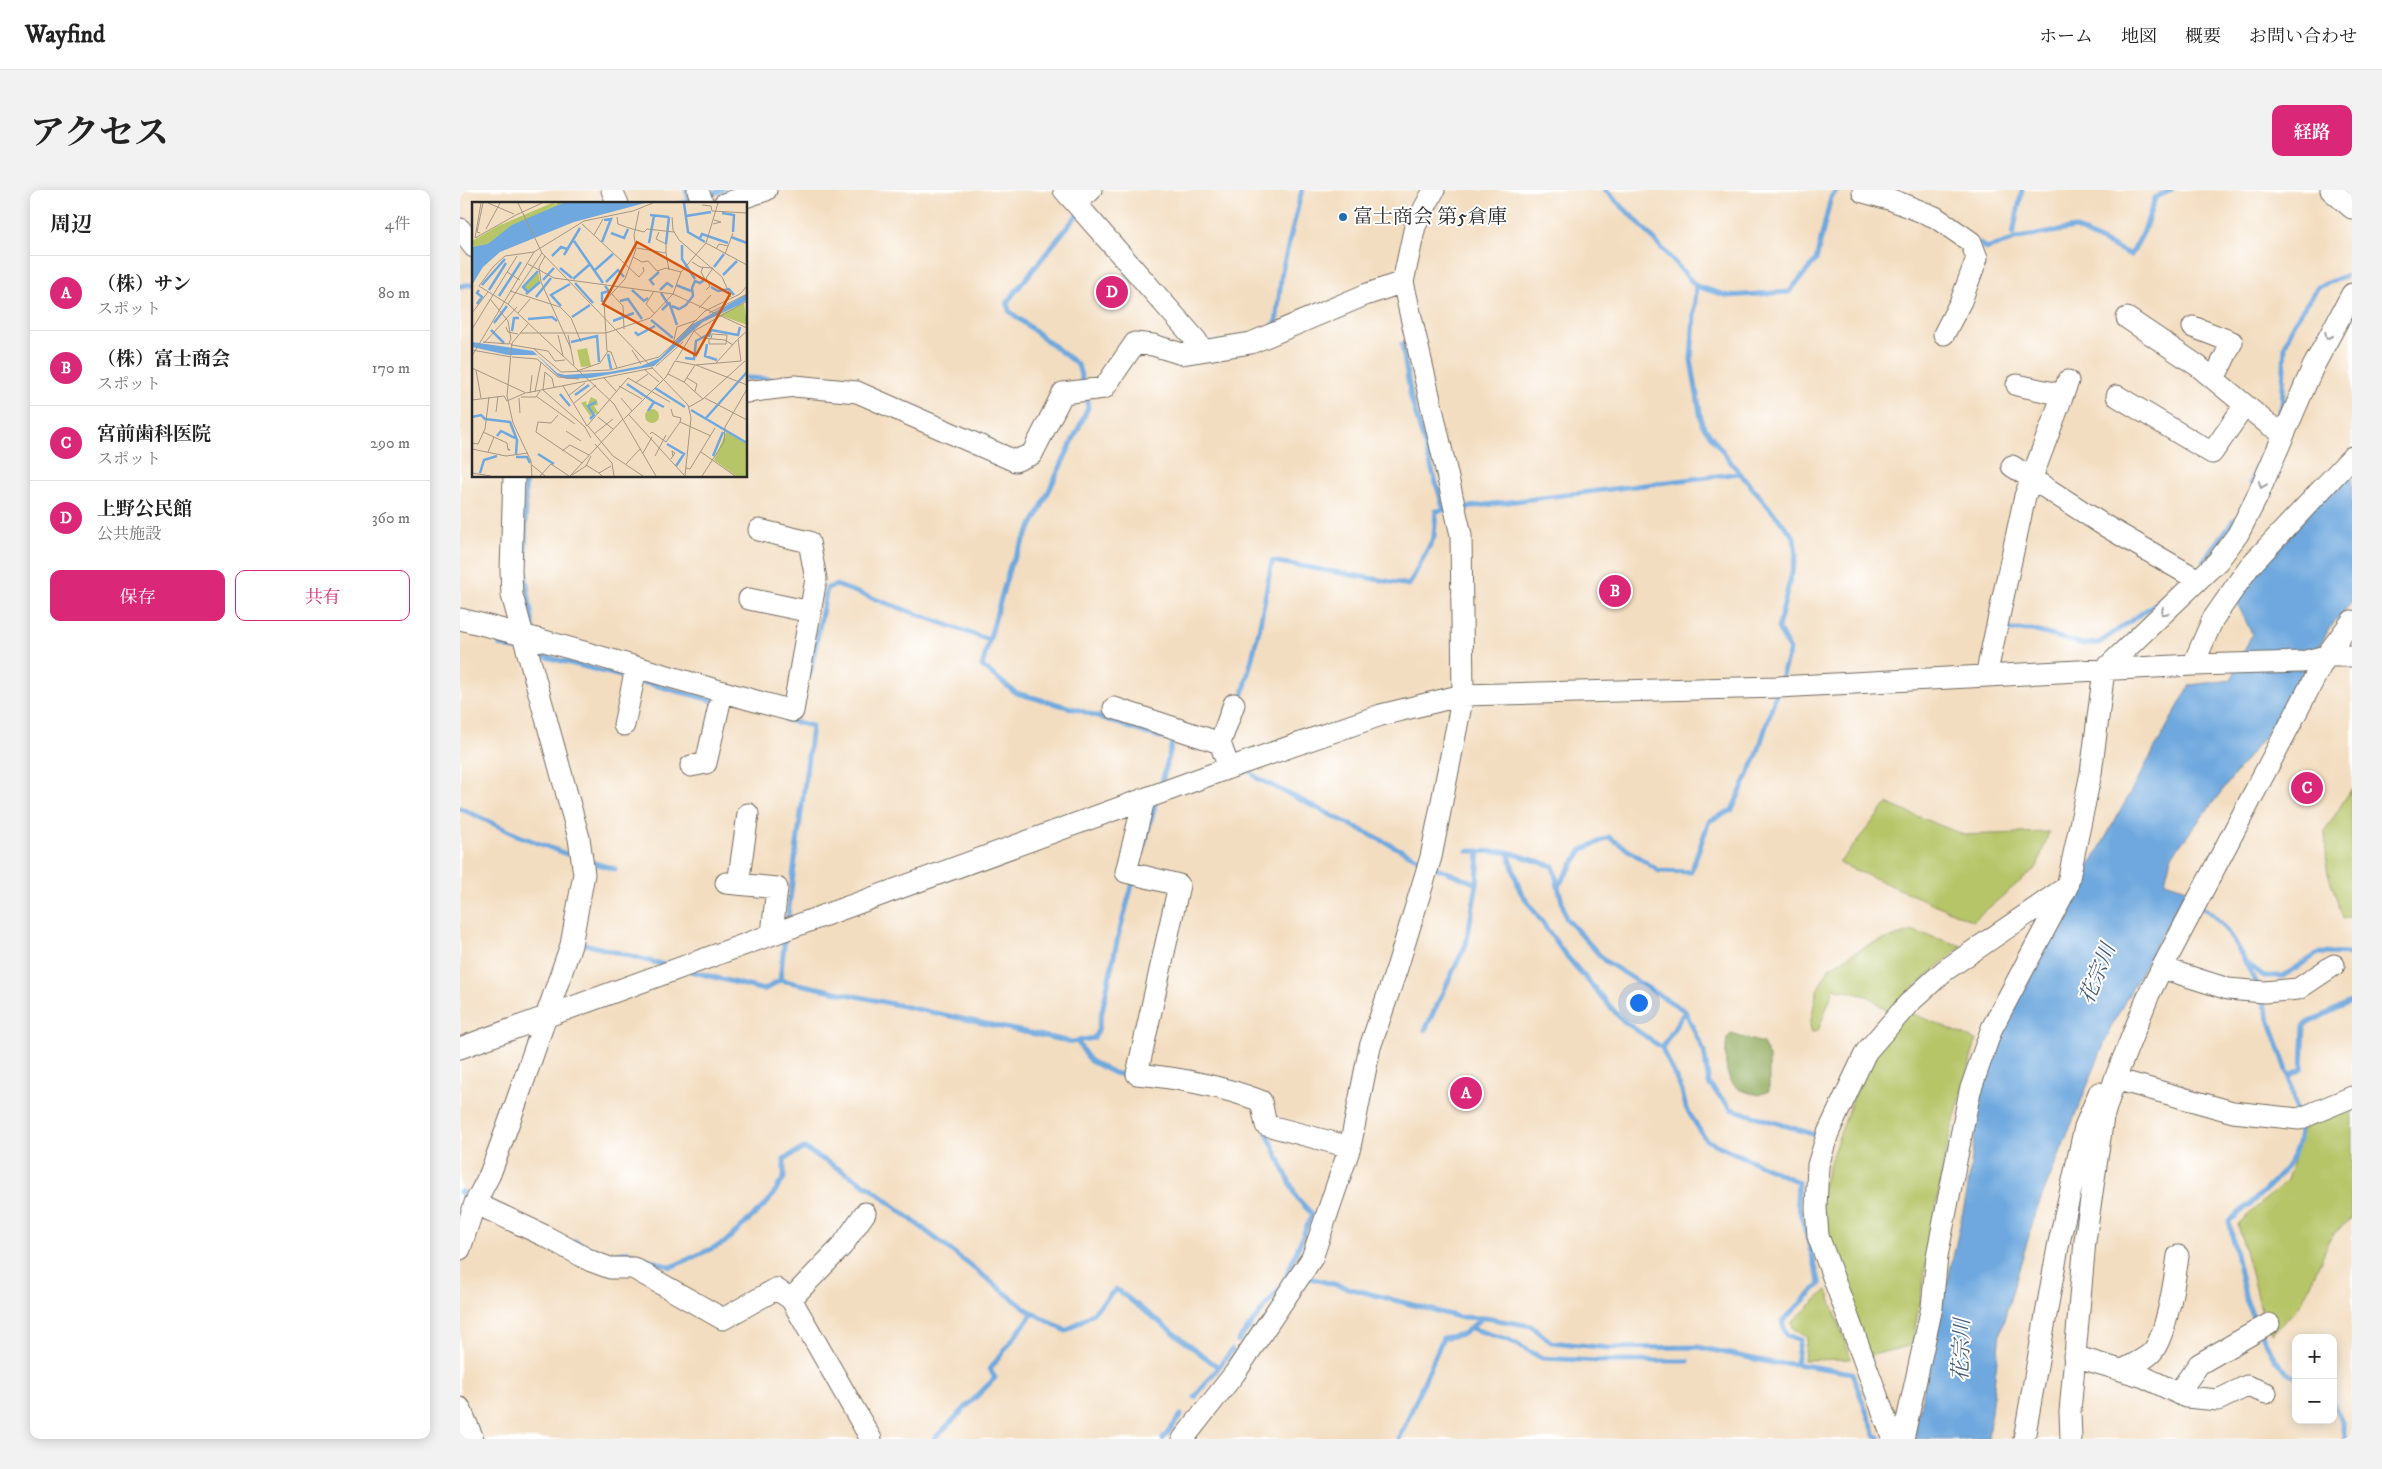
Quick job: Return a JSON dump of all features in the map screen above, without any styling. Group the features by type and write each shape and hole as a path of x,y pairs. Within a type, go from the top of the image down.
{"street":[{"path":"612,190 617,202"},
{"path":"698,190 702,202"},
{"path":"730,202 766,190"},
{"path":"1184,1439 1235,1373 1312,1258 1333,1202 1350,1147 1370,1047 1429,865 1463,696 1461,535 1403,282 1415,226 1434,190"},
{"path":"2331,190 2352,208"},
{"path":"1862,191 1892,200 1935,217 1971,242 1977,258 1961,301 1944,334"},
{"path":"1077,194 1199,345"},
{"path":"460,229 472,244"},
{"path":"748,392 795,386 857,392 1015,461 1032,454 1063,394 1104,388 1135,343 1153,345 1182,354 1199,345 1251,343 1365,295 1403,282"},
{"path":"1903,1439 1932,1307 1938,1256 1970,1091 1992,1028 2067,887 2091,772 2104,670 2191,576 2218,561 2238,534 2256,499 2276,429 2313,367 2352,294"},
{"path":"2127,318 2198,366 2276,429"},
{"path":"2193,327 2232,342 2214,379"},
{"path":"1986,676 2026,496 2031,478 2066,388 2017,385"},
{"path":"2117,396 2212,453 2245,405"},
{"path":"2193,665 2213,619 2249,567 2352,457"},
{"path":"2012,466 2102,524 2191,576"},
{"path":"460,1249 477,1198 490,1174 572,941 584,874 579,838 529,643 512,595 514,478"},
{"path":"460,618 529,643 634,677 720,699 793,711 816,579 809,542 760,530"},
{"path":"749,599 811,612"},
{"path":"2071,1439 2070,1412 2085,1241 2103,1117 2115,1079 2149,994 2162,968 2326,656 2352,621"},
{"path":"460,1048 1144,800 1230,757 1381,715 1463,696 1778,688 2193,665 2302,662 2326,656 2352,656"},
{"path":"624,725 634,677"},
{"path":"691,766 706,763 720,699"},
{"path":"1230,757 1234,704"},
{"path":"1114,708 1230,757"},
{"path":"1144,800 1126,872 1180,885 1137,1074 1168,1077 1232,1090 1261,1101 1266,1125 1350,1147"},
{"path":"748,814 732,884 778,888 782,930"},
{"path":"1893,1439 1818,1236 1816,1208 1817,1174 1828,1133 1866,1052 1908,1004 1944,971 2067,887"},
{"path":"2162,968 2228,989 2264,992 2298,989 2334,965"},
{"path":"2024,1439 2058,1247 2085,1127 2139,1001 2149,994"},
{"path":"2115,1079 2233,1112 2299,1119 2352,1097"},
{"path":"477,1198 591,1261 610,1268 633,1268 723,1320 776,1289 791,1299 871,1439"},
{"path":"791,1299 842,1246 865,1214"},
{"path":"2122,1370 2151,1354 2159,1340 2173,1292 2178,1256"},
{"path":"2178,1393 2199,1364 2261,1328"},
{"path":"2074,1356 2144,1377 2186,1397 2218,1400 2247,1386 2266,1393"},
{"path":"460,1408 473,1439"}],"green space":[{"path":"2352,788 2352,916 2343,919 2327,870 2325,831"},
{"path":"1887,804 1964,835 2049,832 2037,867 1973,921 1839,863"},
{"path":"1914,931 1962,946 1887,1011 1870,997 1834,988 1818,1031 1812,1032 1810,1025 1817,990 1830,967 1870,944"},
{"path":"1911,1013 1976,1040 1946,1150 1912,1345 1869,1356 1823,1225 1820,1194 1862,1075 1891,1030"},
{"path":"1731,1034 1763,1043 1769,1057 1769,1091 1759,1095 1750,1093 1738,1089 1732,1082 1727,1071 1726,1057 1727,1038"},
{"path":"2352,1108 2352,1218 2332,1235 2302,1303 2272,1334 2261,1311 2238,1224 2287,1180 2303,1129"},
{"path":"1827,1290 1851,1359 1804,1360 1807,1337 1793,1328 1792,1322"}],"water":[{"name":"花宗川","path":"2352,465 2352,602 2329,629 2286,708 2171,857 2165,882 2187,889 2112,1025 2037,1209 2000,1333 1988,1439 1913,1439 1967,1193 1981,1091 2014,1007 2057,925 2190,685 2231,680 2252,634 2237,603 2264,565"}],"waterway":[{"path":"686,190 690,201"},
{"path":"704,196 723,190"},
{"path":"1273,325 1276,324 1282,271 1302,190"},
{"path":"1605,190 1638,222 1696,286"},
{"path":"1780,681 1790,650 1778,628 1796,556 1794,537 1733,465 1702,424 1691,360 1696,286 1728,296 1789,292 1816,260 1831,197 1837,190"},
{"path":"2013,234 2022,190"},
{"path":"1980,243 1986,249 2018,238 2075,228 2131,255 2144,231 2155,198 2171,190"},
{"path":"686,202 696,199"},
{"path":"1077,215 1007,302 1009,311 1078,365 1084,386"},
{"path":"2275,423 2282,406 2285,346 2293,324 2318,287 2345,276"},
{"path":"460,286 472,284"},
{"path":"1402,344 1411,398 1444,510"},
{"path":"748,378 771,379"},
{"path":"1086,394 1088,408 1039,512 1010,566 982,666 1016,693 1079,710 1145,733 1202,748"},
{"path":"2251,483 2272,431"},
{"path":"1461,508 1740,473"},
{"path":"525,478 526,578 534,633"},
{"path":"1241,702 1259,630 1272,561 1409,585 1434,537 1436,511 1450,509"},
{"path":"2203,561 2234,520"},
{"path":"810,674 827,588 836,585 989,640"},
{"path":"2008,630 2032,630 2083,644 2099,643 2168,595"},
{"path":"500,645 522,650"},
{"path":"535,654 628,678"},
{"path":"639,681 715,701"},
{"path":"1558,886 1582,850 1609,837 1659,871 1691,872 1709,821 1732,810 1757,755 1777,691"},
{"path":"786,720 812,726 787,923"},
{"path":"1161,786 1173,740"},
{"path":"1247,768 1257,778 1425,862"},
{"path":"1142,853 1156,801"},
{"path":"460,808 517,835 577,858"},
{"path":"1467,851 1508,852 1553,866 1566,918 1605,961 1685,1011 1704,1051 1709,1084 1731,1109 1816,1135"},
{"path":"1477,884 1479,851"},
{"path":"1508,852 1520,891 1564,953 1621,1019 1662,1048 1685,1011"},
{"path":"587,861 615,869"},
{"path":"1425,1030 1466,944 1477,884 1432,866"},
{"path":"780,980 1072,1042 1094,1038 1098,1030 1118,937 1134,878"},
{"path":"2201,907 2218,920 2234,942 2257,986"},
{"path":"690,971 764,990 780,980 785,936"},
{"path":"577,942 665,965"},
{"path":"2248,964 2264,976 2283,976 2319,953 2352,954"},
{"path":"2261,996 2289,1076"},
{"path":"2297,1114 2289,1076 2302,1069 2304,1025 2352,1001"},
{"path":"1077,1041 1090,1061 1114,1073 1132,1077"},
{"path":"1662,1048 1682,1091 1686,1108 1706,1140 1798,1182 1797,1201 1820,1284 1782,1322 1786,1335 1800,1340 1796,1364"},
{"path":"2257,1324 2246,1300 2229,1221 2265,1191 2287,1165 2295,1152 2299,1138 2299,1123"},
{"path":"1238,1341 1283,1284 1312,1214 1297,1198 1266,1131"},
{"path":"575,1241 604,1255 627,1252 671,1267 724,1243 768,1202 784,1178 784,1159 804,1148 871,1188 1026,1309 1066,1331 1092,1314 1116,1289 1218,1367"},
{"path":"460,1192 474,1196"},
{"path":"1306,1277 1459,1317 1486,1318 1531,1326 1551,1342 1609,1348 1698,1347 1773,1363 1796,1364 1852,1373 1875,1435 1879,1437"},
{"path":"934,1439 995,1378 990,1369 1033,1313"},
{"path":"1399,1439 1443,1338 1463,1334 1482,1318"},
{"path":"1470,1328 1509,1340 1542,1358 1597,1361 1688,1361"},
{"path":"2262,1334 2271,1353 2280,1365 2292,1375"},
{"path":"1195,1397 1232,1350"},
{"path":"2337,1411 2343,1424 2346,1439"},
{"path":"1163,1439 1181,1415"}],"place":[{"name":"富士商会 第5倉庫","path":"1343,217"},
{"name":"上野公民館","path":"1112,292"},
{"name":"（株）富士商会","path":"1615,591"},
{"name":"宮前歯科医院","path":"2307,788"},
{"name":"（株）サン","path":"1466,1093"}]}
